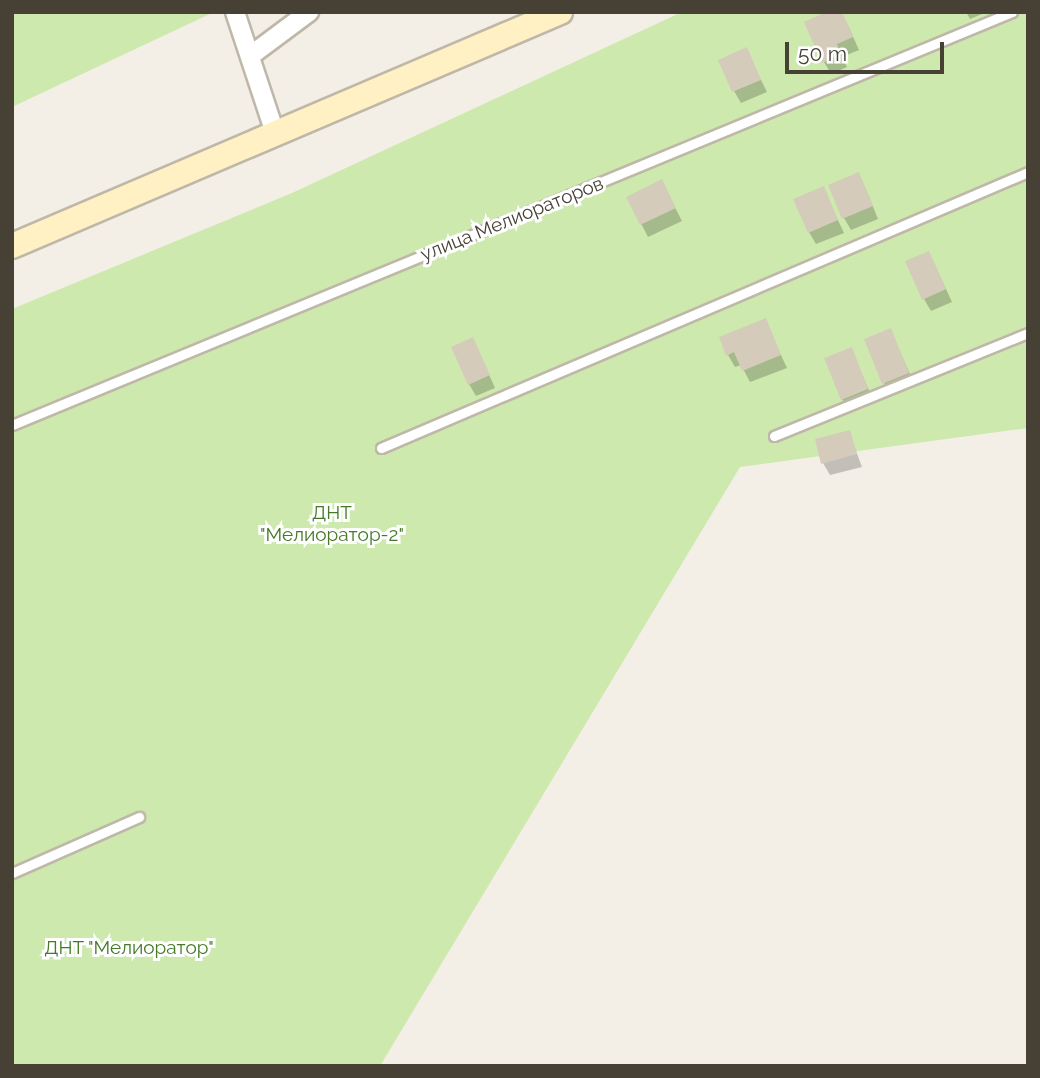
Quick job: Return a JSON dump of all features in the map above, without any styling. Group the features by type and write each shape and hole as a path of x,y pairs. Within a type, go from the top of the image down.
{"main road":[{"path":"12,246 559,12"}],"street":[{"path":"235,12 275,133"},
{"path":"250,56 309,12"}],"lane":[{"name":"улица Мелиораторов","path":"12,425 1012,12"},
{"path":"381,448 1028,172"},
{"path":"774,436 1028,333"},
{"path":"12,873 139,817"}],"green space":[{"path":"12,12 214,12 12,107"},
{"name":"ДНТ \"Мелиоратор-2\"","path":"682,12 1028,12 1028,428 740,467 380,1066 12,1066 12,309 292,193"}],"building":[{"path":"826,12 842,12 853,37 837,44 841,54 822,63 804,22"},
{"path":"747,47 761,80 732,92 718,60"},
{"path":"859,172 873,206 842,219 828,185"},
{"path":"662,179 676,208 640,225 626,197"},
{"path":"824,186 838,220 808,233 793,199"},
{"path":"929,251 946,289 922,300 905,261"},
{"path":"766,318 781,355 742,371 734,352 726,356 719,337"},
{"path":"891,328 909,373 882,384 864,339"},
{"path":"473,337 490,375 468,385 451,347"},
{"path":"852,347 868,389 841,400 824,358"},
{"path":"850,430 857,454 821,464 815,439"}],"park label":[{"name":"ДНТ \"Мелиоратор\"","path":"129,948"}]}
